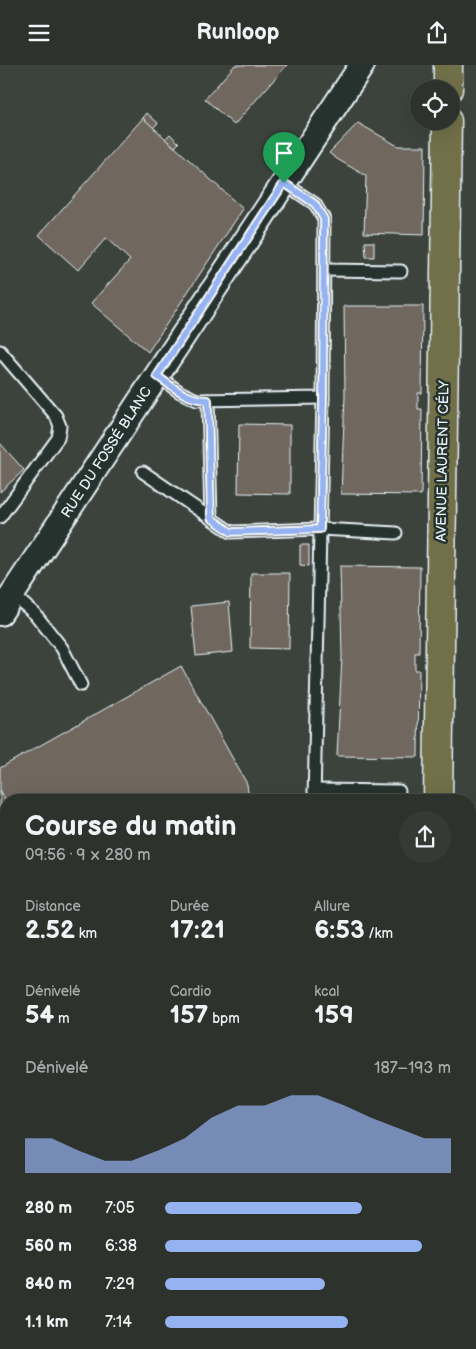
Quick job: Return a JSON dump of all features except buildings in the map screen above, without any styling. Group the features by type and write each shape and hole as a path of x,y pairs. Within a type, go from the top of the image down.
{"main road":[{"path":"448,65 448,80"},
{"name":"AVENUE LAURENT CÉLY","path":"438,794 447,130"}],"street":[{"name":"RUE DU FOSSÉ BLANC","path":"6,604 362,65"}],"lane":[{"path":"284,183 315,204 324,219 323,398 314,794"},
{"path":"324,270 401,271"},
{"path":"0,351 56,416 60,425 58,438 0,517"},
{"path":"157,376 180,392 197,400 323,398"},
{"path":"208,400 211,518"},
{"path":"144,472 231,532 320,529 396,533"},
{"path":"6,604 35,614 62,648 81,685"},
{"path":"335,794 399,791"}],"route":[{"path":"284,183 315,204 324,219 320,529 231,532 211,518 208,400 197,400 180,392 157,376 284,183"}]}
